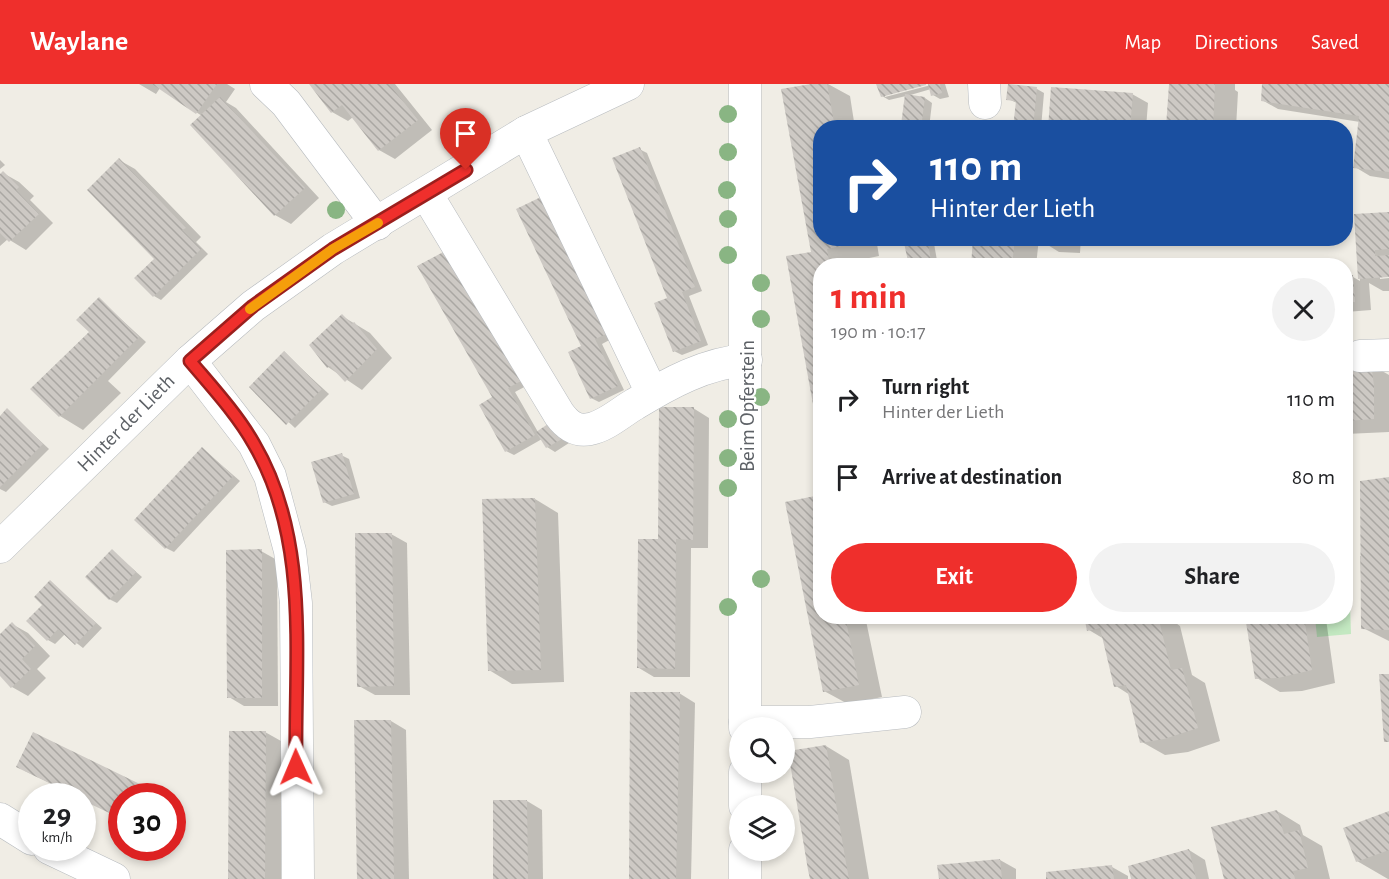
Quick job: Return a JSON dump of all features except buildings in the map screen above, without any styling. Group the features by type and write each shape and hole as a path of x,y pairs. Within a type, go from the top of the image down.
{"street":[{"path":"266,84 286,103 377,224"},
{"name":"Beim Opferstein","path":"745,84 745,717"},
{"name":"Hinter der Lieth","path":"0,547 190,361 253,306 333,249 427,195 526,132 618,86"},
{"path":"526,132 652,393"},
{"path":"427,195 559,414 568,425 578,429 599,426 652,393 711,367 746,360"},
{"path":"190,361 254,444 270,476 291,551 296,603 298,879"},
{"path":"795,723 905,712"},
{"path":"0,819 18,830"},
{"path":"76,861 114,879"},
{"path":"745,861 745,879"}],"green space":[{"path":"1316,624 1351,624 1351,634 1317,637"}],"slow traffic":[{"path":"250,309 333,249 378,223"}],"route":[{"path":"296,767 295,583 291,551 282,513 270,476 254,444 190,361 253,306 333,249 466,170"}]}
